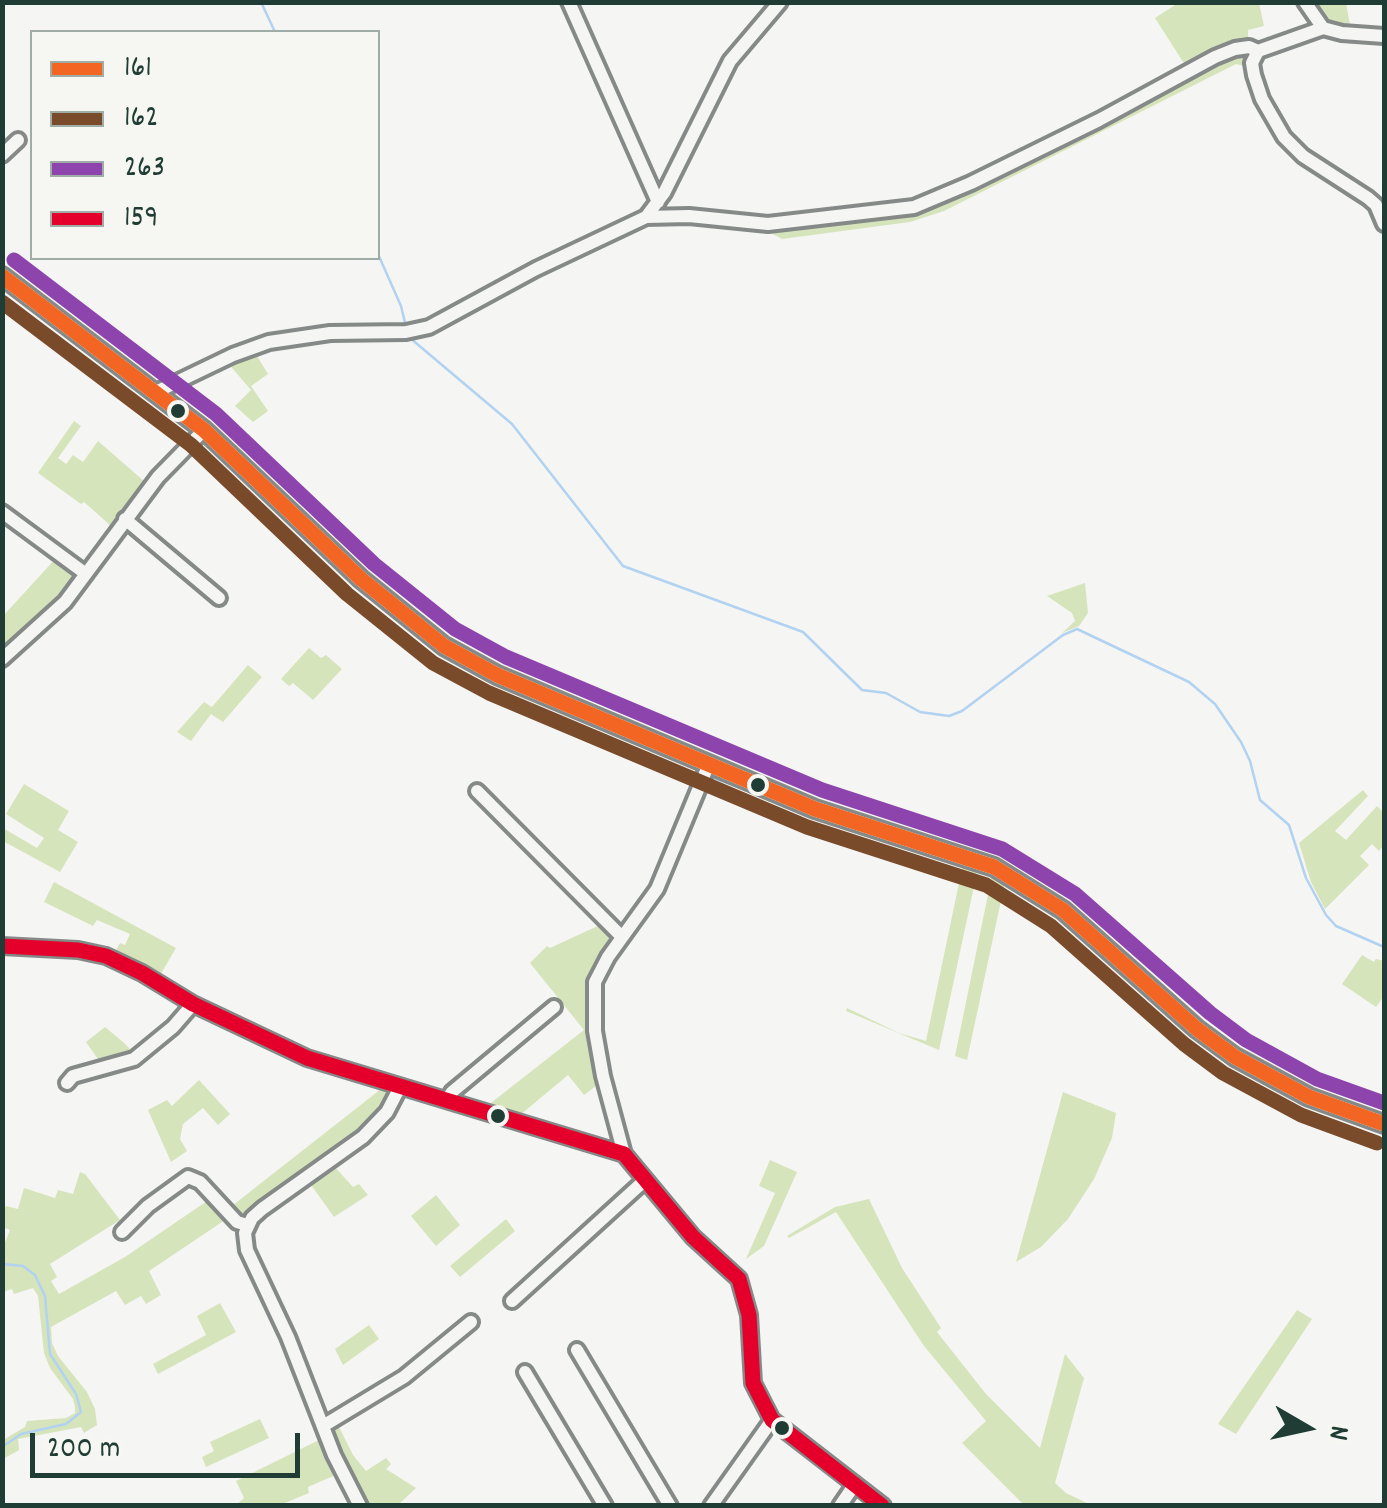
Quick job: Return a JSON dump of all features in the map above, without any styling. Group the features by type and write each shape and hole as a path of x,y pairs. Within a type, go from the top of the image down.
{"main road":[{"path":"2,276 204,430 361,579 444,646 497,676 708,766 853,823 968,857 1019,880 1085,927 1197,1029 1235,1057 1309,1096 1384,1124"}],"street":[{"path":"569,2 658,202"},
{"path":"646,217 658,202 730,61 780,2"},
{"path":"1305,2 1322,28"},
{"path":"1384,36 1322,28 1258,52 1252,63 1262,100 1284,137 1304,156 1368,198 1384,224"},
{"path":"156,392 234,354 269,342 330,333 406,332 429,326 646,217 689,216 768,224 914,207 1098,120 1215,57 1235,48 1249,47 1258,52"},
{"path":"2,155 18,140"},
{"path":"2,659 48,619 169,464 204,430"},
{"path":"2,512 86,574"},
{"path":"125,519 220,598"},
{"path":"708,766 657,890 597,974 593,993 602,1076 624,1154 693,1237 739,1279 749,1315 753,1382 772,1420 883,1506"},
{"path":"477,791 622,937"},
{"path":"2,946 94,952 130,966 193,1004 307,1058 624,1154"},
{"path":"67,1084 73,1076 134,1059 173,1028 193,1004"},
{"path":"447,1100 554,1006"},
{"path":"360,1506 244,1238 247,1225 262,1209 363,1137 387,1112 400,1087"},
{"path":"122,1232 148,1206 188,1177 200,1182 237,1222 247,1225"},
{"path":"512,1301 644,1181"},
{"path":"323,1426 404,1377 471,1322"},
{"path":"577,1350 670,1506"},
{"path":"524,1372 605,1506"},
{"path":"710,1506 772,1420"},
{"path":"840,1506 855,1484"}],"green space":[{"path":"1178,3 1259,3 1264,26 1248,30 1248,43 1187,68 1155,18"},
{"path":"1310,3 1346,3 1351,30 1331,26"},
{"path":"1237,52 1248,53 1247,72 1244,66 1236,64 944,211 910,222 782,239 760,227 896,213"},
{"path":"254,351 268,374 251,386 268,411 253,422 235,406 251,390 227,362"},
{"path":"74,421 81,426 58,458 66,464 73,455 83,462 98,441 145,482 111,526 84,502 81,504 38,473"},
{"path":"57,557 79,573 72,589 3,655 3,616"},
{"path":"1085,583 1088,613 1079,626 1062,633 1075,621 1072,613 1047,596"},
{"path":"309,648 321,658 326,655 342,669 313,700 293,683 289,686 281,679"},
{"path":"248,665 262,677 223,722 211,714 191,741 177,732 204,702 212,707"},
{"path":"24,784 69,811 58,830 78,842 60,872 3,841 3,828 37,848 44,838 6,814"},
{"path":"1363,790 1368,796 1335,831 1346,840 1377,806 1384,813 1384,845 1379,851 1372,844 1360,856 1369,865 1325,909 1311,882 1299,843"},
{"path":"963,864 978,868 939,1050 846,1011 847,1008 899,1033 926,1041"},
{"path":"992,875 1005,882 967,1060 955,1056"},
{"path":"54,882 176,948 159,977 114,954 130,934 97,920 93,926 44,902"},
{"path":"602,924 614,939 590,981 588,992 600,1083 584,1095 568,1075 519,1116 487,1106 584,1030 530,963 547,946"},
{"path":"1362,955 1374,962 1384,961 1384,996 1376,1007 1342,984"},
{"path":"105,1027 135,1054 102,1065 86,1042"},
{"path":"199,1080 230,1114 218,1125 203,1108 183,1124 180,1139 187,1151 171,1162 148,1110 167,1100 172,1106"},
{"path":"381,1089 392,1092 381,1112 358,1136 245,1218 228,1209"},
{"path":"1063,1092 1116,1113 1112,1138 1094,1179 1068,1219 1041,1247 1016,1262"},
{"path":"770,1160 797,1172 764,1246 746,1259 775,1193 759,1186"},
{"path":"334,1166 353,1187 359,1184 368,1195 334,1217 309,1182"},
{"path":"80,1172 120,1220 50,1264 57,1277 51,1281 59,1294 125,1257 210,1199 228,1218 149,1271 161,1295 146,1304 141,1296 125,1305 116,1291 51,1327 58,1356 87,1392 97,1425 84,1433 81,1427 18,1439 19,1450 3,1459 3,1440 25,1427 27,1421 66,1418 75,1413 75,1407 44,1353 38,1296 33,1288 14,1294 12,1289 3,1292 2,1250 10,1230 3,1227 3,1210 6,1206 18,1209 24,1188 55,1198 58,1190 73,1194"},
{"path":"436,1195 460,1225 436,1246 411,1216"},
{"path":"869,1199 902,1268 941,1328 937,1332 986,1394 1040,1448 1065,1354 1084,1378 1055,1483 1091,1505 1024,1505 962,1443 986,1421 924,1346 836,1212 787,1236 835,1207"},
{"path":"506,1219 515,1231 460,1277 450,1266"},
{"path":"220,1303 236,1332 158,1374 153,1364 206,1335 197,1316"},
{"path":"1297,1310 1312,1319 1236,1434 1218,1424"},
{"path":"369,1325 379,1339 343,1365 335,1349"},
{"path":"260,1419 269,1438 206,1467 202,1457 214,1451 210,1442"},
{"path":"337,1423 366,1471 386,1458 391,1464 386,1469 416,1488 398,1505 365,1505 330,1428"},
{"path":"323,1438 340,1473 308,1487 309,1493 280,1505 236,1505 244,1498 236,1481"}],"waterway":[{"path":"261,2 274,30"},
{"path":"380,259 406,327"},
{"path":"410,338 512,424 623,566 803,632 862,690 886,693 920,712 949,716 962,711 1063,635 1077,629 1189,682 1215,704 1241,742 1260,800 1289,825 1306,878 1326,915 1336,926 1384,947"},
{"path":"709,784 713,778 767,797"},
{"path":"2,1264 23,1266 35,1275 45,1296 50,1354 76,1394 81,1412 66,1424 21,1434 2,1447"}],"transit line":[{"name":"263","path":"14,260 216,414 374,564 455,629 506,657 822,790 1002,849 1075,894 1246,1040 1317,1079 1384,1103"},
{"name":"161","path":"2,276 204,430 361,579 444,646 497,675 815,809 994,867 1063,910 1197,1029 1235,1057 1309,1097 1384,1124"},
{"name":"162","path":"2,302 191,445 347,594 433,663 489,693 807,827 986,885 1051,926 1184,1044 1223,1073 1301,1115 1377,1143"},
{"name":"159","path":"2,946 78,950 106,956 193,1004 307,1058 624,1154 693,1237 739,1279 749,1315 753,1383 772,1420 882,1506"}]}
